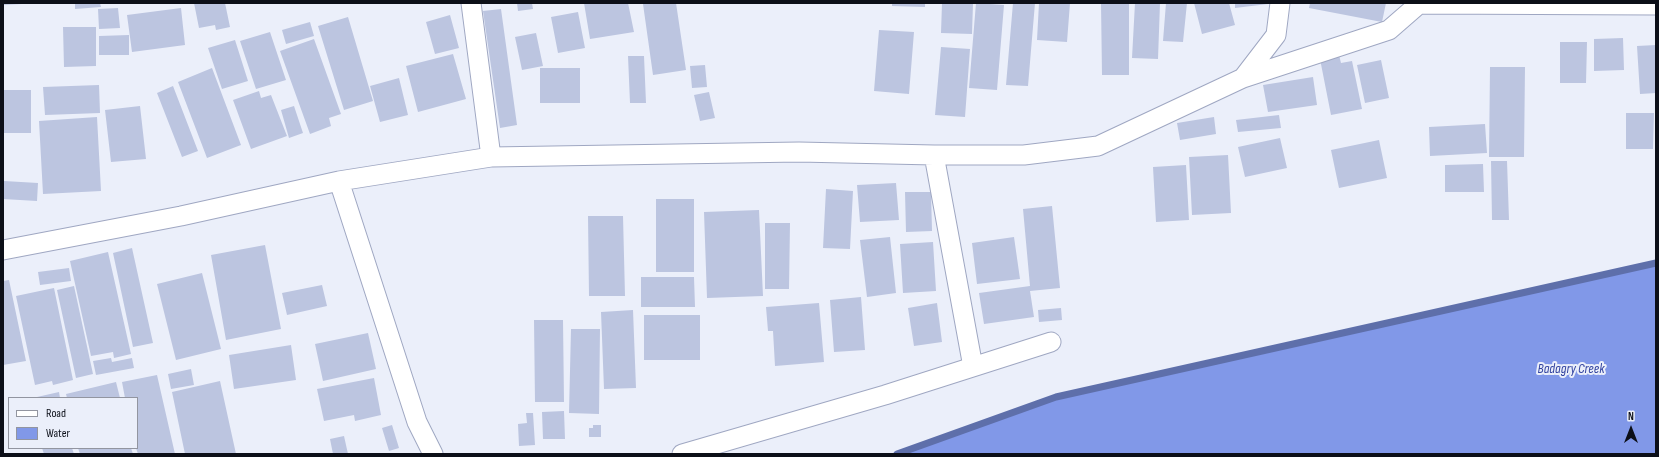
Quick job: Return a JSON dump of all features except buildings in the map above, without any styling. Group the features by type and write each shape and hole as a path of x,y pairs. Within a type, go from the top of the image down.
{"street":[{"path":"471,3 491,157"},
{"path":"1244,78 1276,35 1280,3"},
{"path":"3,250 181,216 339,181 491,157 799,152 934,156 1024,155 1098,146 1244,78 1389,30 1420,4 1656,5"},
{"path":"934,156 973,367"},
{"path":"339,181 417,422 433,454"},
{"path":"682,454 885,395 1051,342"}],"water":[{"name":"Badagry Creek","path":"1656,263 1656,454 897,454 1056,397"}],"waterway":[{"path":"897,454 1056,397 1656,263"}]}
